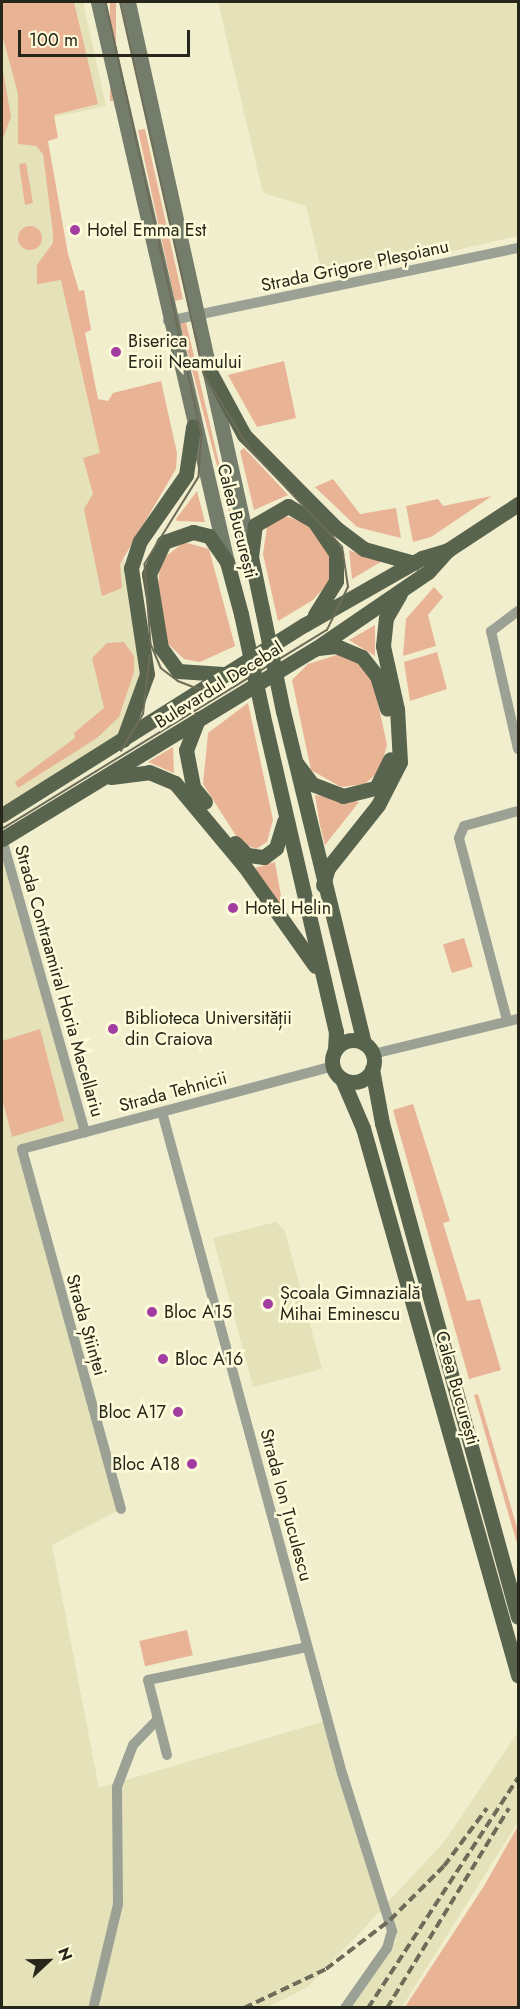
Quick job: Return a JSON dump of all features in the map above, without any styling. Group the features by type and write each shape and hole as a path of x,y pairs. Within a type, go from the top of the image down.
{"main road":[{"name":"Calea București","path":"98,2 168,321 240,614 319,970 336,1031 337,1073 363,1128 512,1630 519,1675"},
{"name":"Calea București","path":"128,2 251,557 292,757 323,885 370,1055 382,1123 519,1617"},
{"path":"209,370 244,435 336,528 364,549 414,563"},
{"path":"122,741 147,674 131,568 140,541 186,475 194,427"},
{"name":"Bulevardul Decebal","path":"2,839 315,649 406,586 448,550 519,504"},
{"path":"251,557 255,525 273,512 288,506 314,521 336,554 337,574 329,600 304,626"},
{"path":"227,562 209,536 180,533 157,550 149,574 157,635 171,665 202,676 228,672"},
{"name":"Bulevardul Decebal","path":"2,815 304,626 414,563 448,550"},
{"path":"323,885 344,843 392,784 400,762 397,709 383,646 386,618 406,586"},
{"path":"292,757 312,784 344,796 376,788 392,753 377,676 362,657 336,646 315,649"},
{"path":"199,718 186,750 193,787 237,846 247,855 264,857 276,848 285,818"},
{"path":"102,779 149,772 175,783 245,867 319,970"},
{"path":"335,1050 350,1040 370,1055 357,1082 337,1073"}],"street":[{"name":"Strada Grigore Pleșoianu","path":"168,321 519,248"},
{"path":"519,611 491,631 519,749"},
{"path":"507,1020 459,838 464,826 519,811"},
{"name":"Strada Contraamiral Horia Macellariu","path":"2,839 85,1132"},
{"path":"370,1055 507,1020 519,1019"},
{"name":"Strada Tehnicii","path":"22,1149 162,1112 337,1073"},
{"name":"Strada Ion Țuculescu","path":"162,1112 307,1647 386,1904 390,1941 345,2007"},
{"name":"Strada Științei","path":"22,1149 122,1509"},
{"path":"167,1755 148,1680 307,1647"},
{"path":"94,2004 118,1904 117,1786 133,1745 157,1720"}],"shaded area":[{"path":"2,2 83,2 106,106 36,121 147,674 122,741 2,815"},
{"path":"2,2 74,2 98,104 54,115 58,138 48,141 68,254 79,291 84,290 91,330 85,333 98,399 108,401 113,393 161,381 177,453 176,469 120,564 122,588 102,596 84,509 93,494 83,458 100,453 61,280 37,284 37,265 53,243 53,233 43,154 36,146 18,144 18,94 2,34"},
{"path":"110,2 116,2 116,101 110,101"},
{"path":"218,2 518,2 518,236 331,279 322,273 306,206 263,193"},
{"path":"2,65 11,117 2,141"},
{"path":"145,129 183,299 175,301 138,130"},
{"path":"26,163 33,203 25,205 19,164"},
{"path":"30,226 39,229 42,238 39,247 30,250 21,247 18,238 21,229"},
{"path":"186,322 245,574 180,323"},
{"path":"284,361 296,418 257,427 228,375"},
{"path":"244,448 288,495 254,510 240,451"},
{"path":"333,479 360,514 396,508 401,538 357,527 315,487"},
{"path":"197,491 205,522 177,521 176,519"},
{"path":"492,496 431,537 413,542 406,506 438,499 443,506"},
{"path":"283,515 309,524 330,557 331,580 313,600 278,621 263,554 267,527"},
{"path":"184,542 209,549 235,646 200,662 184,659 165,641 158,590 160,561"},
{"path":"349,550 365,556 384,560 352,579"},
{"path":"434,587 443,597 428,615 436,646 403,656 406,619"},
{"path":"375,625 375,656 349,640"},
{"path":"124,642 134,656 134,672 119,717 97,738 18,788 15,782 75,738 74,733 104,708 92,658 107,643"},
{"path":"437,652 447,689 410,701 404,662"},
{"path":"340,654 359,662 373,680 387,745 380,770 365,784 341,787 311,770 292,680 308,664"},
{"path":"248,703 273,820 267,842 256,849 240,842 203,784 208,733"},
{"path":"173,747 174,773 148,762"},
{"path":"315,795 359,802 325,845 320,825"},
{"path":"2,835 85,1132 22,1149 121,1509 52,1545 99,1788 328,1720 386,1904 444,1842 518,1732 518,1822 402,2007 352,2007 397,1940 386,1905 308,1987 268,2007 2,2007"},
{"path":"275,862 285,919 255,868"},
{"path":"464,938 473,967 452,973 443,944"},
{"path":"40,1029 64,1121 12,1137 2,1098 2,1041"},
{"path":"413,1104 450,1221 443,1223 467,1301 480,1299 501,1370 469,1379 393,1110"},
{"name":"Școala Gimnazială Mihai Eminescu","path":"276,1222 285,1231 322,1369 253,1387 213,1238"},
{"path":"478,1394 518,1531 518,1547 474,1395"},
{"path":"187,1630 193,1655 145,1666 139,1641"},
{"path":"518,1826 518,2007 405,2007 484,1886"}],"tram line":[{"path":"106,2 202,435 199,477 145,564 151,644 161,668 178,681 196,688 227,687"},
{"path":"2,829 327,630 348,587 342,547 250,450 204,375 120,2"},
{"path":"121,751 143,714 150,654"}],"railway":[{"path":"368,2008 518,1778"},
{"path":"244,2008 326,1969 390,1920 444,1866 487,1808"},
{"path":"387,2008 509,1808"}],"place":[{"name":"Hotel Emma Est","path":"75,230"},
{"name":"Biserica Eroii Neamului","path":"116,352"},
{"name":"Hotel Helin","path":"233,908"},
{"name":"Biblioteca Universității din Craiova","path":"113,1029"},
{"name":"Școala Gimnazială Mihai Eminescu","path":"268,1304"},
{"name":"Bloc A15","path":"152,1312"},
{"name":"Bloc A16","path":"163,1359"},
{"name":"Bloc A17","path":"178,1412"},
{"name":"Bloc A18","path":"192,1464"}]}
